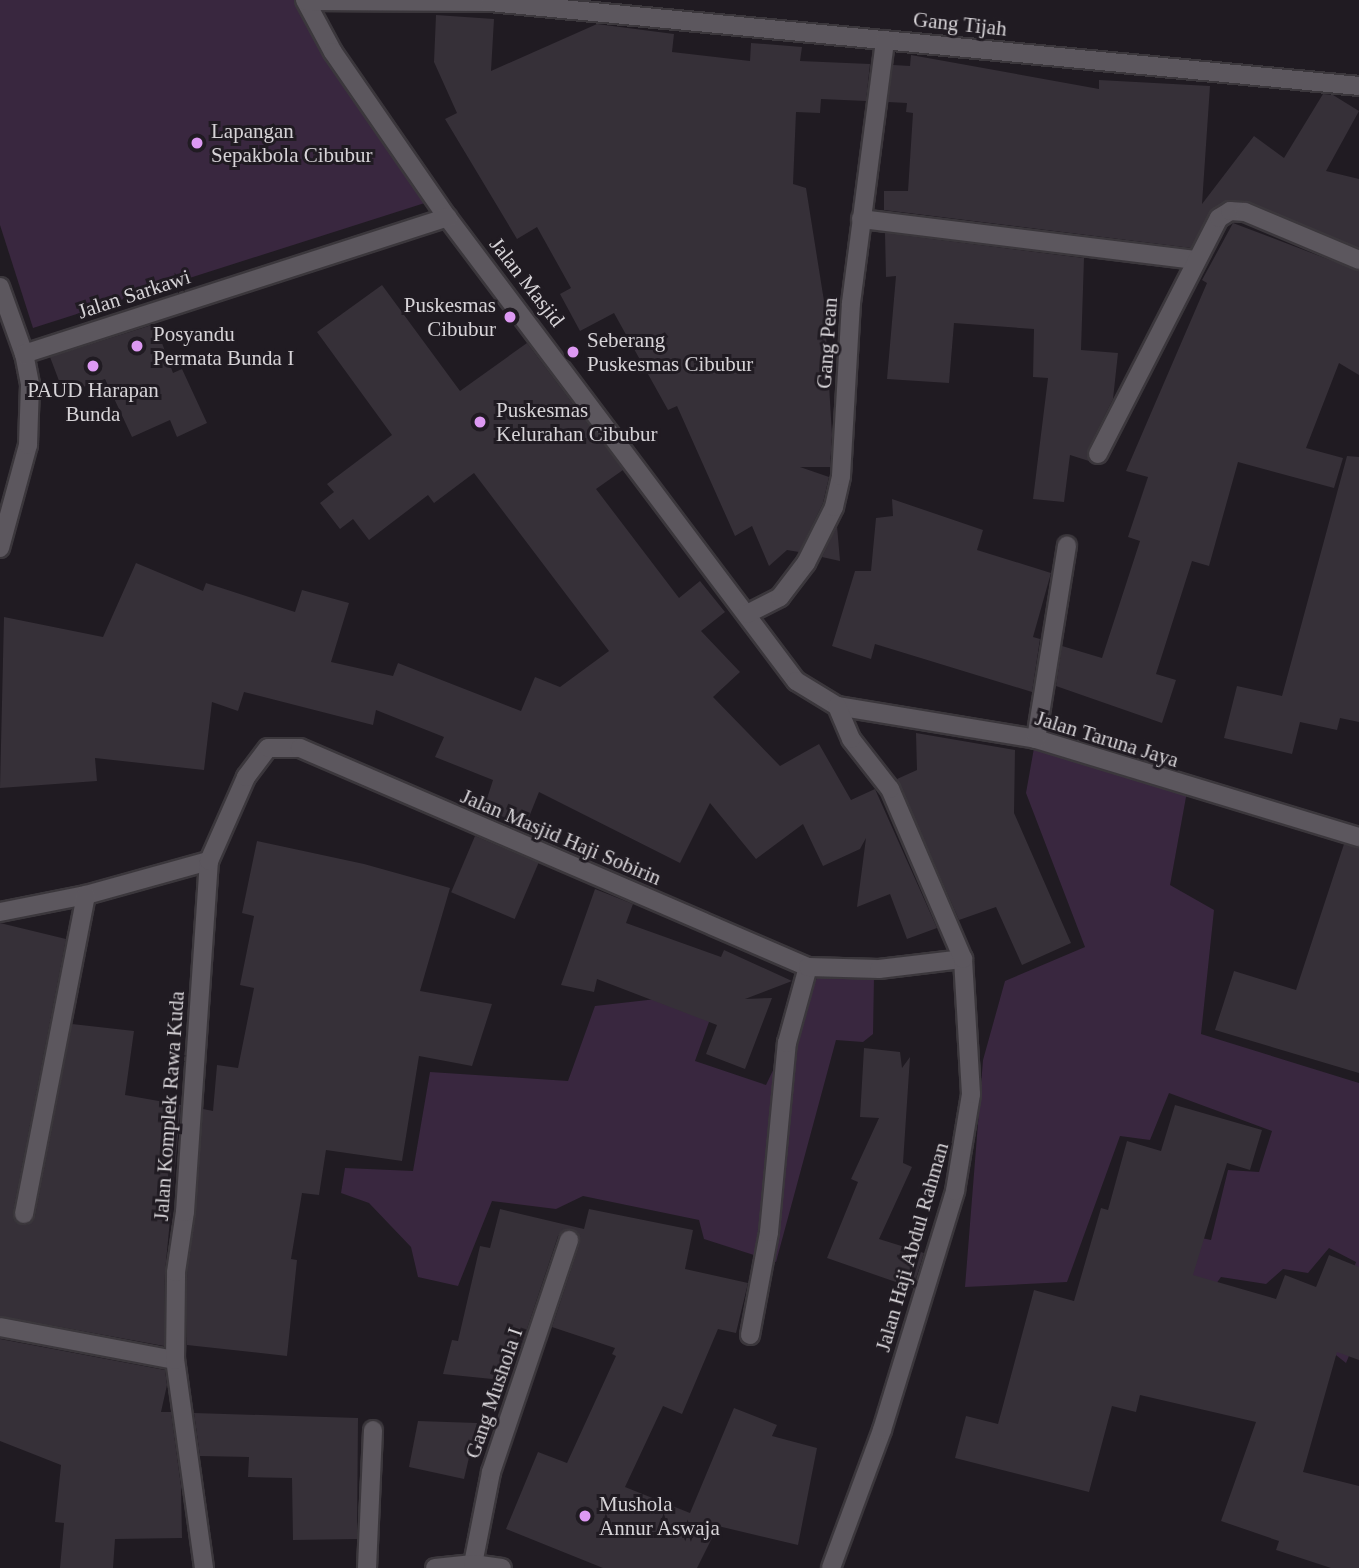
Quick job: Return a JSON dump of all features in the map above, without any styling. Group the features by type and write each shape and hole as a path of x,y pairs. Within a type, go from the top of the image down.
{"street":[{"name":"Gang Tijah","path":"305,1 490,2 1359,86"},
{"name":"Jalan Masjid","path":"305,1 333,52 447,216 796,681 837,705"},
{"name":"Gang Pean","path":"747,614 780,597 806,564 834,507 841,476 861,219 885,40"},
{"path":"1098,454 1219,218 1230,211 1245,212 1359,260"},
{"name":"Jalan Sarkawi","path":"24,354 447,216"},
{"path":"861,219 1197,260"},
{"path":"0,287 24,354 30,384 28,435 8,498 0,548"},
{"path":"1036,739 1067,545"},
{"name":"Jalan Taruna Jaya","path":"837,705 1036,739 1359,837"},
{"name":"Jalan Haji Abdul Rahman","path":"831,1568 882,1430 965,1148 971,1094 962,959 890,789 852,739 837,705"},
{"name":"Jalan Masjid Haji Sobirin","path":"209,861 246,776 268,748 300,748 808,967 879,969 962,959"},
{"path":"0,912 86,895 209,861"},
{"name":"Jalan Komplek Rawa Kuda","path":"204,1568 175,1360 176,1272 185,1212 209,861"},
{"path":"24,1214 86,895"},
{"path":"750,1335 769,1232 787,1043 808,967"},
{"name":"Gang Mushola I","path":"473,1564 491,1472 569,1240"},
{"path":"0,1327 175,1360"},
{"path":"367,1568 373,1430"},
{"path":"435,1568 473,1564 502,1568"}],"shaded area":[{"name":"Lapangan Sepakbola Cibubur","path":"0,0 294,0 431,201 33,328 0,225"},
{"path":"1034,748 1188,786 1170,885 1214,910 1201,1034 1359,1083 1359,1332 1346,1363 1327,1348 1356,1262 1329,1248 1308,1273 1283,1269 1266,1284 1221,1277 1193,1316 1178,1233 1211,1240 1228,1170 1259,1172 1272,1131 1169,1093 1150,1140 1120,1136 1067,1282 965,1287 983,1060 1005,981 1085,947 1026,793"},
{"path":"818,976 874,977 873,1034 863,1042 836,1040 776,1262 704,1239 699,1220 583,1196 556,1209 492,1201 458,1286 418,1277 411,1247 369,1203 341,1193 345,1168 413,1171 430,1072 568,1081 595,1006 674,997 714,1008 695,1061 766,1085"}],"building":[{"path":"436,15 494,19 491,71 597,24 674,34 672,52 750,61 751,43 802,47 800,61 870,64 866,101 821,99 820,113 796,112 793,184 806,188 824,301 832,435 830,467 800,467 829,477 823,503 799,552 787,550 769,566 752,526 735,536 677,406 668,410 614,313 580,331 560,294 571,288 537,227 517,239 445,119 457,113 434,62"},
{"path":"911,55 1099,89 1099,80 1210,86 1202,204 1254,136 1284,158 1323,94 1333,95 1359,111 1326,171 1359,179 1359,248 1246,201 1230,200 1212,209 1191,248 884,210 884,191 908,191 913,113 906,112 907,103 888,102 893,65 910,66"},
{"path":"1233,223 1359,271 1359,375 1339,363 1306,448 1343,458 1334,488 1238,462 1209,566 1192,561 1156,674 1176,680 1162,723 1056,686 1062,646 1102,658 1140,541 1128,537 1148,477 1126,471 1207,283 1202,280"},
{"path":"885,233 1084,258 1081,350 1118,353 1113,399 1088,449 1089,461 1070,455 1064,502 1033,499 1048,378 1033,377 1034,329 954,323 949,383 887,379 896,276 886,277"},
{"path":"382,285 460,391 527,343 623,470 596,489 679,598 700,581 725,612 701,631 740,672 713,697 780,766 819,744 851,800 875,789 937,928 907,939 890,894 857,907 866,838 860,849 823,866 803,824 756,859 710,803 680,863 539,792 523,832 482,814 493,780 435,757 444,737 376,710 373,725 244,692 238,711 212,702 204,770 95,758 97,781 0,788 4,617 103,637 136,563 203,591 206,583 295,612 302,590 349,603 331,662 393,676 398,663 521,711 535,677 560,687 609,651 474,473 434,503 428,495 369,540 353,519 340,529 320,503 334,492 327,484 392,435 317,332"},
{"path":"155,324 173,373 182,369 207,423 177,437 170,420 132,437 105,379 64,394 50,357"},
{"path":"1347,456 1359,457 1359,722 1340,718 1337,730 1300,722 1292,754 1224,738 1237,686 1282,696"},
{"path":"892,499 983,530 977,550 1051,573 1033,637 1040,639 1032,692 875,644 871,659 832,646 855,571 871,571 876,518 893,516"},
{"path":"837,526 840,561 822,557"},
{"path":"916,733 1015,750 1014,813 1071,943 1022,965 996,907 959,920 897,779 917,770"},
{"path":"475,836 539,863 515,919 451,892"},
{"path":"257,841 364,864 450,888 420,991 492,1004 472,1066 419,1056 402,1161 326,1150 319,1195 302,1193 291,1259 297,1260 287,1356 187,1345 187,1273 203,1109 213,1111 217,1065 238,1068 254,988 240,985 254,916 242,913"},
{"path":"1344,844 1359,848 1359,1073 1215,1030 1234,971 1296,990"},
{"path":"595,889 633,904 626,923 721,957 724,950 792,981 745,999 772,998 745,1069 706,1054 717,1025 597,979 594,992 561,985"},
{"path":"0,923 66,939 13,1212 16,1222 27,1225 35,1216 72,1024 134,1031 125,1095 181,1105 165,1272 164,1346 0,1316"},
{"path":"864,1048 900,1052 902,1068 910,1057 903,1163 912,1167 879,1239 924,1253 913,1288 827,1258 858,1182 851,1179 879,1118 860,1117"},
{"path":"1175,1105 1262,1130 1250,1170 1227,1163 1193,1275 1276,1299 1285,1275 1316,1287 1329,1255 1359,1267 1359,1360 1337,1352 1303,1472 1359,1486 1359,1568 1331,1568 1276,1550 1279,1541 1221,1521 1256,1422 1140,1395 1136,1412 1112,1406 1089,1492 955,1458 966,1416 998,1424 1034,1290 1074,1301 1101,1208 1108,1210 1127,1141 1161,1151"},
{"path":"500,1209 584,1229 589,1209 693,1230 685,1269 748,1283 736,1333 718,1329 682,1414 663,1406 625,1487 690,1513 734,1408 777,1425 772,1436 817,1448 798,1545 718,1526 697,1568 603,1568 506,1529 538,1452 567,1463 616,1356 612,1354 615,1348 552,1327 580,1243 578,1233 567,1229 558,1236 521,1347 510,1345 502,1380 443,1374 452,1340 458,1341 480,1246 490,1248"},
{"path":"0,1339 165,1370 167,1385 161,1412 171,1412 181,1486 182,1538 115,1539 113,1568 60,1568 64,1523 55,1522 61,1465 0,1441"},
{"path":"194,1413 358,1418 357,1539 293,1540 292,1478 248,1477 249,1457 200,1456"},
{"path":"418,1421 477,1423 464,1479 409,1467"}],"place":[{"name":"Lapangan Sepakbola Cibubur","path":"197,143"},
{"name":"Puskesmas Cibubur","path":"510,317"},
{"name":"Posyandu Permata Bunda I","path":"137,346"},
{"name":"Seberang Puskesmas Cibubur","path":"573,352"},
{"name":"PAUD Harapan Bunda","path":"93,366"},
{"name":"Puskesmas Kelurahan Cibubur","path":"480,422"},
{"name":"Mushola Annur Aswaja","path":"585,1516"}]}
